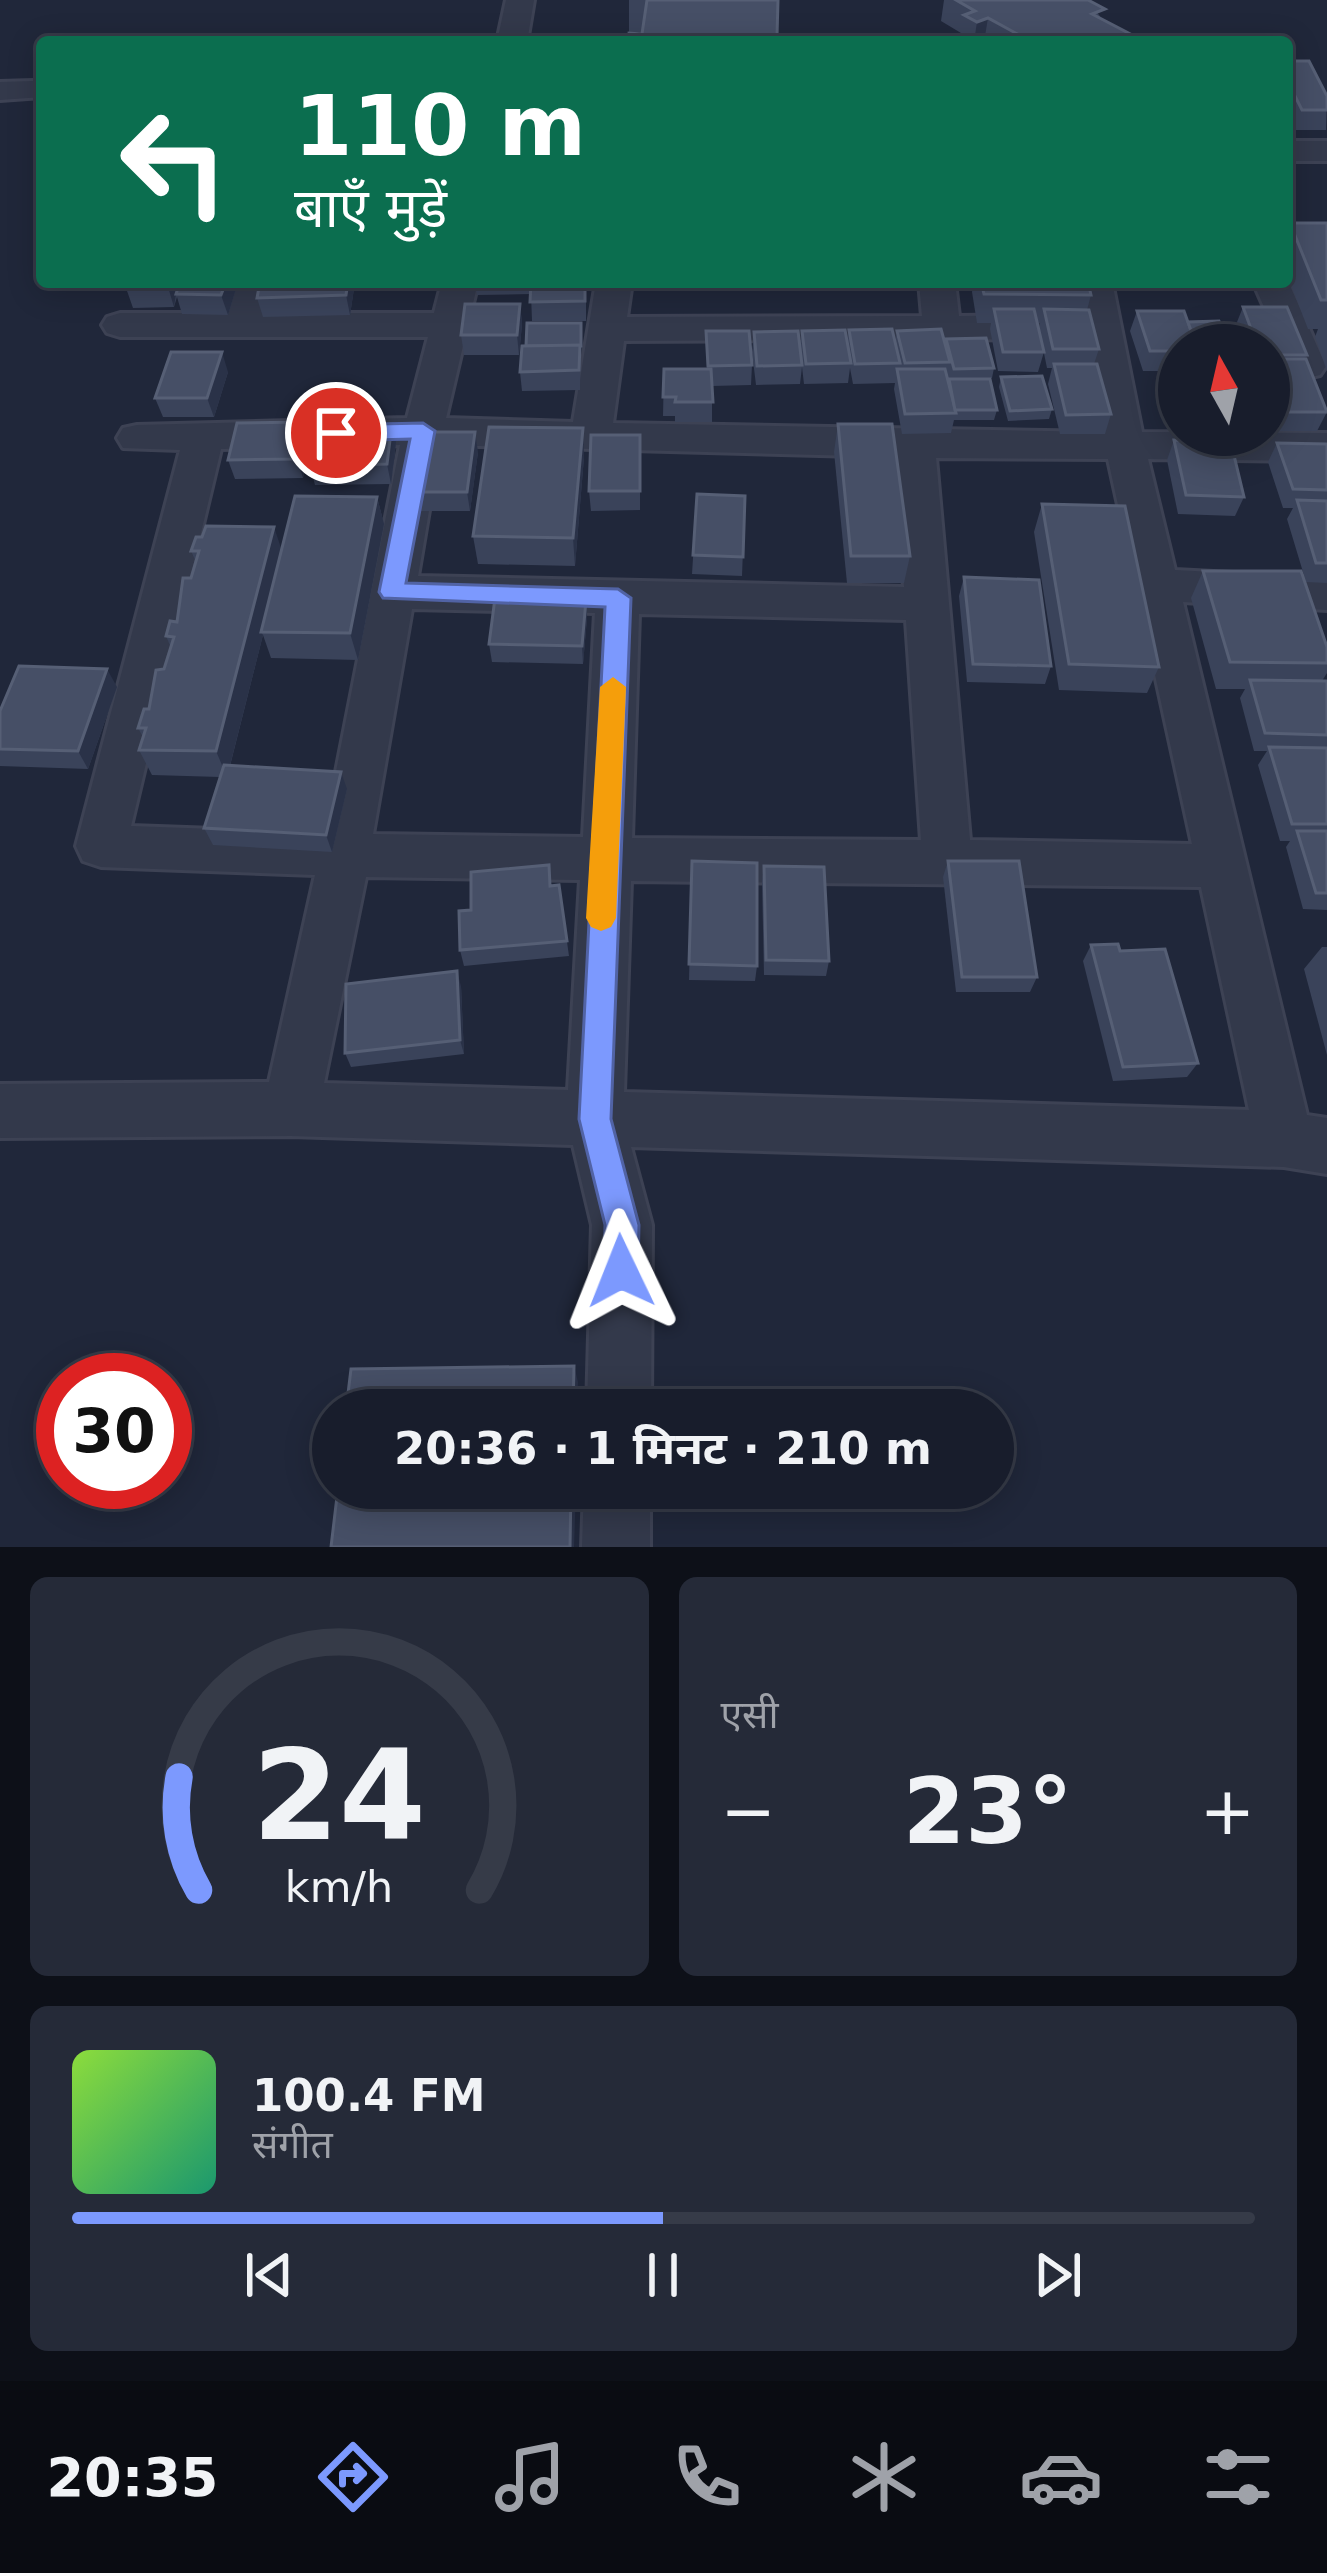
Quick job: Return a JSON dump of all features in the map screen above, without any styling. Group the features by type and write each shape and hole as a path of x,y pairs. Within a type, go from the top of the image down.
{"street":[{"path":"513,36 520,0"},
{"path":"0,91 33,90"},
{"path":"1293,151 1327,151"},
{"path":"240,325 252,288"},
{"path":"591,436 613,288"},
{"path":"938,288 942,329"},
{"path":"1274,288 1289,324"},
{"path":"120,325 240,325 455,303 423,431 344,859 290,1109"},
{"path":"607,329 942,329 1098,304 1149,326"},
{"path":"0,1112 290,1109 1305,1142 1222,866 1125,445 1098,304"},
{"path":"1290,326 1319,397"},
{"path":"136,438 423,431 915,444 1327,447"},
{"path":"204,436 101,846 344,859 947,858 1222,866"},
{"path":"915,444 947,858"},
{"path":"1157,585 1327,594"},
{"path":"392,592 926,604"},
{"path":"618,598 603,856 595,1119 622,1225 619,1389"},
{"path":"616,1547 617,1509"}],"building":[{"path":"647,0 778,0 777,36 629,36 642,34"},
{"path":"956,0 1088,0 1105,9 1092,14 1134,36 1021,36 988,18 977,22 964,15 975,11"},
{"path":"1293,61 1309,61 1327,96 1327,110 1302,110 1293,92"},
{"path":"1293,223 1327,223 1327,300 1321,300"},
{"path":"178,288 224,288 221,295 176,294"},
{"path":"259,288 347,288 346,295 257,298"},
{"path":"531,288 585,288 585,301 530,302"},
{"path":"982,288 1089,288 1091,295 984,294"},
{"path":"465,304 520,304 517,335 461,335"},
{"path":"1243,307 1287,307 1307,355 1290,355 1290,324 1249,324"},
{"path":"994,309 1034,309 1044,352 1003,352"},
{"path":"1044,309 1089,310 1099,349 1053,349"},
{"path":"1137,311 1184,311 1189,324 1158,324 1158,351 1150,351"},
{"path":"527,323 581,323 581,346 526,346"},
{"path":"892,329 900,363 855,364 849,330"},
{"path":"941,329 950,362 905,363 897,331"},
{"path":"845,330 851,363 806,364 802,331"},
{"path":"706,331 749,331 752,365 708,366"},
{"path":"798,331 802,365 757,366 754,332"},
{"path":"986,338 994,368 954,369 946,339"},
{"path":"580,345 579,370 520,372 522,346"},
{"path":"171,352 222,352 207,398 155,398"},
{"path":"1290,359 1306,359 1327,412 1290,412"},
{"path":"1054,364 1097,364 1111,414 1066,415"},
{"path":"664,369 711,369 713,402 675,402 676,397 663,397"},
{"path":"897,369 945,369 956,413 905,414"},
{"path":"1042,376 1052,409 1010,411 1001,377"},
{"path":"949,379 990,379 997,410 955,410"},
{"path":"305,422 297,459 228,460 237,423"},
{"path":"392,424 387,464 310,466 317,426"},
{"path":"838,424 892,424 910,556 851,556"},
{"path":"489,427 583,428 573,538 473,536"},
{"path":"428,432 475,432 467,492 418,492"},
{"path":"591,435 640,435 640,491 589,491"},
{"path":"1290,443 1327,444 1327,490 1293,489 1282,456 1290,456"},
{"path":"1177,456 1234,456 1244,497 1186,495"},
{"path":"697,494 745,496 743,557 693,555"},
{"path":"295,496 377,497 350,633 261,632"},
{"path":"1297,500 1327,501 1327,563 1316,563"},
{"path":"1042,504 1125,506 1159,667 1069,664"},
{"path":"206,526 274,527 216,751 139,750 146,728 138,728 144,709 149,709 156,670 164,669 174,637 166,636 170,621 177,622 183,578 191,578 199,551 191,551"},
{"path":"1203,571 1301,571 1327,647 1327,663 1230,662"},
{"path":"964,577 1039,580 1051,666 973,664"},
{"path":"495,598 586,600 582,646 489,644"},
{"path":"19,666 107,669 78,751 0,749 0,711"},
{"path":"1250,680 1327,681 1327,735 1265,733"},
{"path":"1269,747 1327,748 1327,824 1292,824"},
{"path":"224,765 341,772 326,835 204,828"},
{"path":"1297,831 1327,831 1327,893 1316,893"},
{"path":"692,861 757,863 757,966 689,964"},
{"path":"948,861 1019,861 1037,977 962,977"},
{"path":"549,865 550,886 559,885 567,941 460,950 459,911 471,910 471,872"},
{"path":"764,866 824,867 829,961 766,960"},
{"path":"1118,944 1120,951 1165,949 1198,1063 1123,1067 1091,945"},
{"path":"457,971 460,1040 345,1053 346,984"},
{"path":"574,1366 573,1389 349,1389 351,1369"},
{"path":"336,1509 571,1509 570,1547 331,1547"}],"slow traffic":[{"path":"601,918 613,687"}],"route":[{"path":"336,433 423,431 392,592 618,598 603,856 595,1119 622,1225 621,1271"}]}
